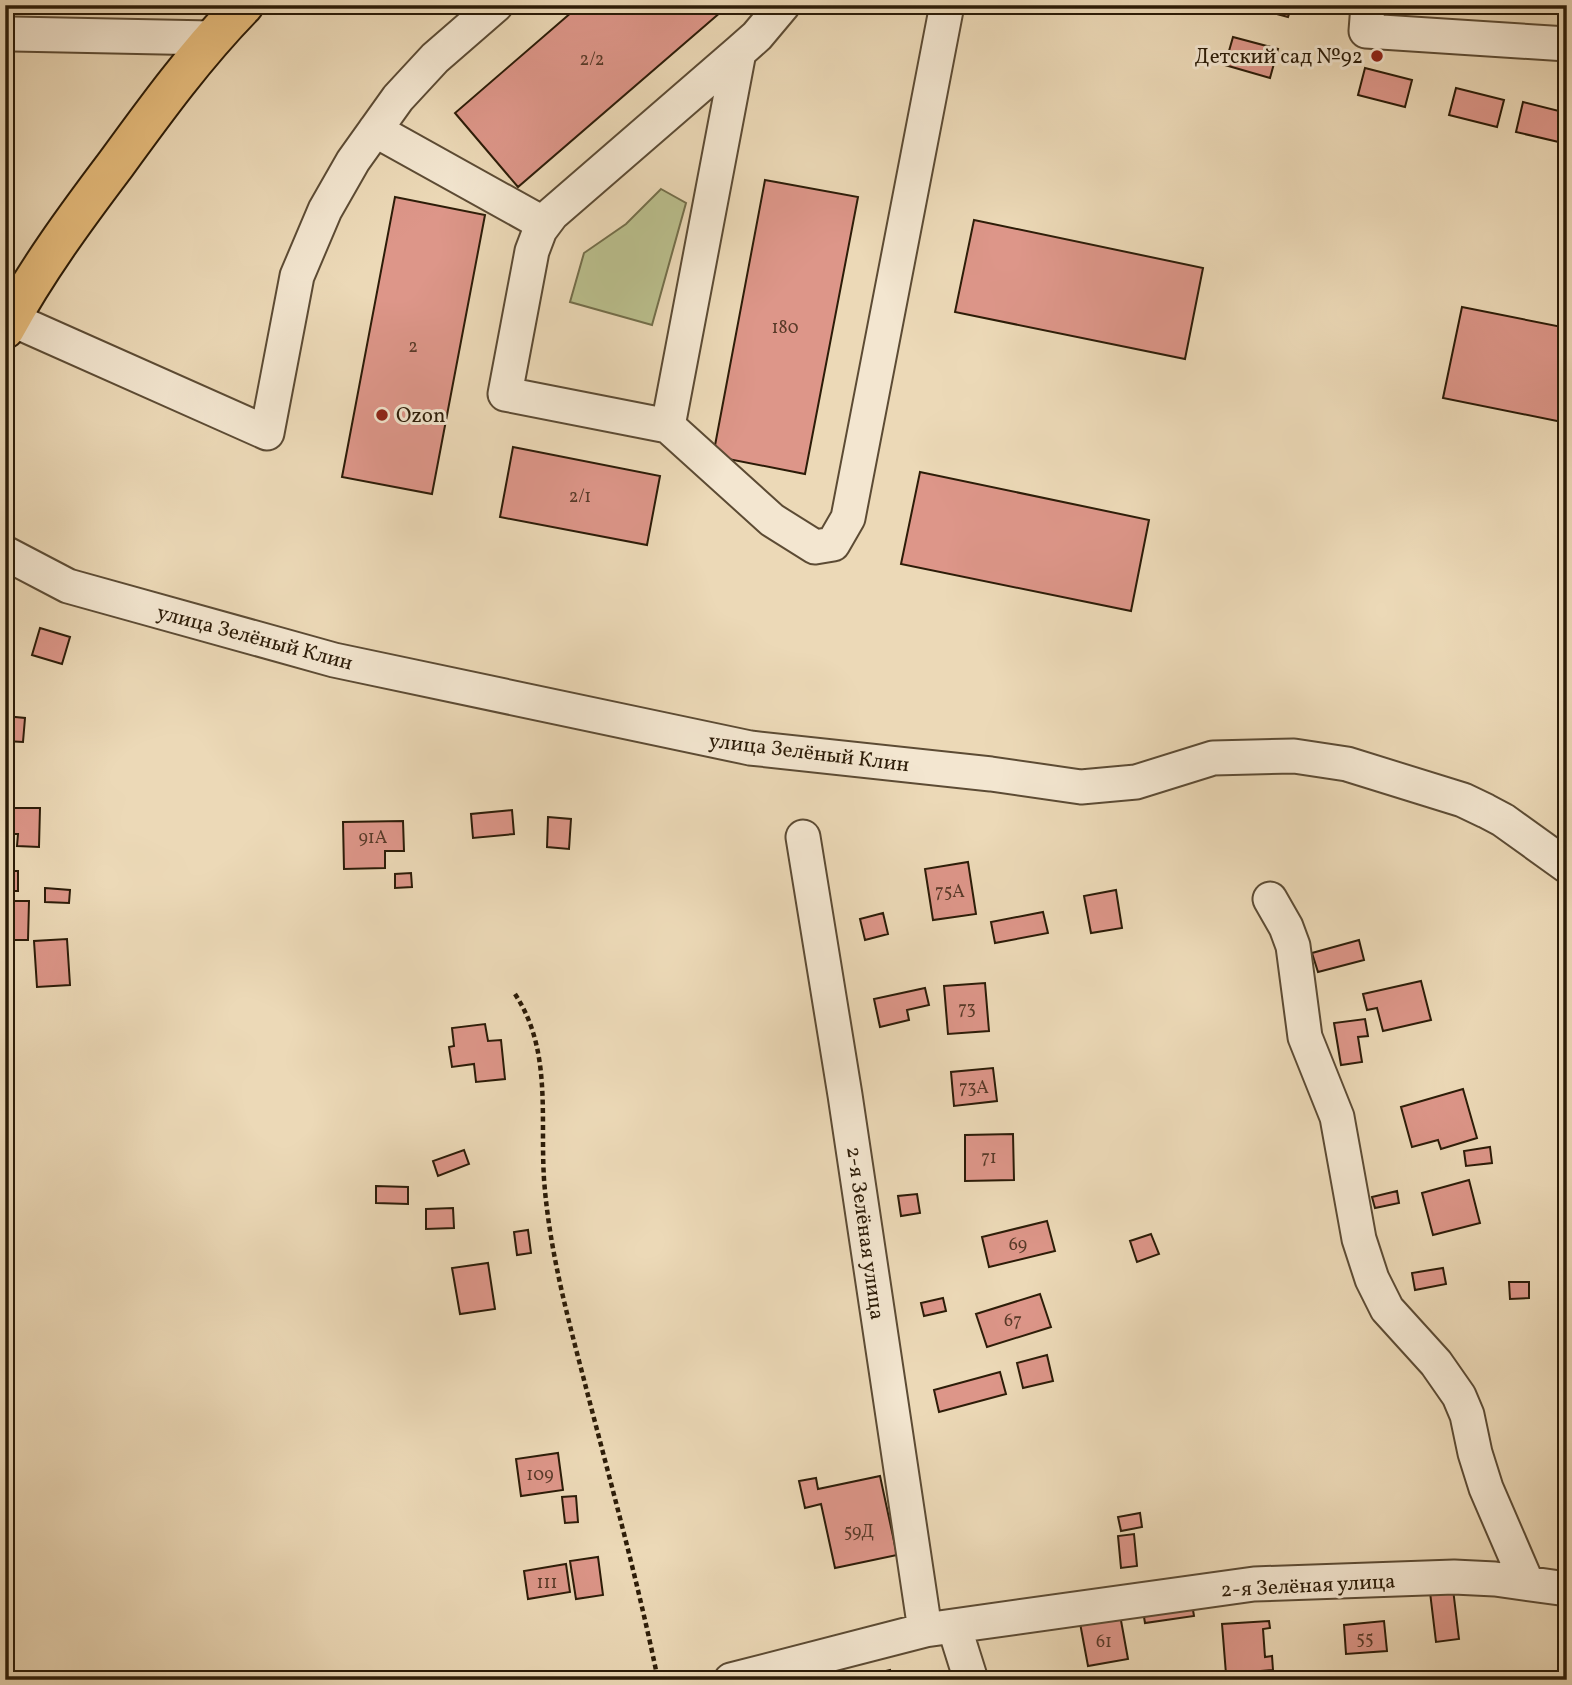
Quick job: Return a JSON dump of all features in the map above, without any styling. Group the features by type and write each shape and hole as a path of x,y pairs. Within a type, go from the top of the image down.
{"main road":[{"path":"8,324 55,246 212,38 244,5"}],"street":[{"path":"8,324 267,433 297,276 325,210 353,162 398,98 435,58 496,5"},
{"path":"783,5 757,36 552,214 544,224 535,241 529,264 505,394 668,426 772,520 816,547 833,544 848,518 946,10"},
{"path":"1368,5 1366,31 1567,44"},
{"path":"12,32 212,38"},
{"path":"668,426 739,52"},
{"path":"375,130 544,224"},
{"name":"улица Зелёный Клин","path":"5,553 68,586 334,660 751,748 991,774 1081,787 1136,782 1213,758 1294,756 1347,764 1463,800 1503,820 1567,866"},
{"name":"2-я Зелёная улица","path":"803,837 940,1628"},
{"path":"1270,899 1293,946 1305,1037 1337,1117 1359,1239 1372,1279 1387,1309 1436,1363 1459,1395 1467,1415 1483,1478 1527,1583"},
{"name":"2-я Зелёная улица","path":"731,1680 790,1672 940,1628 1254,1584 1454,1577 1567,1588"},
{"path":"940,1628 971,1680"}],"path":[{"path":"515,994 525,1009 540,1057 545,1186 553,1258 629,1550 658,1680"}],"green space":[{"path":"661,189 686,203 652,325 570,302 584,253 626,224"}],"building":[{"path":"580,5 729,5 518,187 455,113"},
{"path":"1244,5 1292,5 1288,17"},
{"path":"1233,37 1278,49 1270,78 1225,65"},
{"path":"1365,68 1412,80 1405,107 1358,95"},
{"path":"1456,88 1504,100 1497,127 1449,115"},
{"path":"1523,102 1567,113 1563,143 1516,132"},
{"path":"765,180 858,197 805,474 713,456"},
{"path":"395,197 485,215 432,494 342,477"},
{"path":"974,220 1203,268 1185,359 955,312"},
{"path":"1462,307 1567,328 1567,423 1443,398"},
{"path":"513,447 660,476 647,545 500,517"},
{"path":"920,472 1149,520 1131,611 901,564"},
{"path":"40,628 70,637 62,664 32,655"},
{"path":"5,716 25,718 23,742 5,741"},
{"path":"5,808 40,808 39,847 17,846 18,834 5,834"},
{"path":"512,810 514,834 473,838 471,814"},
{"path":"548,817 571,819 569,849 547,847"},
{"path":"403,821 404,851 385,851 385,868 344,869 343,822"},
{"path":"968,862 976,914 933,920 925,869"},
{"path":"5,871 18,871 18,891 5,891"},
{"path":"411,873 412,887 395,888 395,874"},
{"path":"45,888 70,890 69,903 45,902"},
{"path":"1116,890 1122,928 1091,933 1084,896"},
{"path":"5,901 29,901 28,940 5,940"},
{"path":"1043,912 1048,933 995,943 991,922"},
{"path":"883,913 888,934 865,940 860,919"},
{"path":"67,939 70,985 37,987 34,941"},
{"path":"1359,940 1364,960 1318,972 1312,953"},
{"path":"1421,981 1431,1020 1383,1031 1377,1008 1367,1010 1363,994"},
{"path":"985,983 989,1031 948,1034 944,986"},
{"path":"925,988 929,1005 907,1010 909,1020 880,1027 874,999"},
{"path":"1365,1019 1368,1036 1358,1037 1362,1062 1341,1065 1334,1023"},
{"path":"485,1024 488,1041 501,1040 505,1079 476,1082 474,1064 452,1067 449,1047 454,1046 452,1028"},
{"path":"993,1068 997,1101 954,1106 951,1072"},
{"path":"1463,1089 1477,1138 1441,1149 1438,1140 1412,1147 1401,1107"},
{"path":"1013,1134 1014,1180 965,1181 965,1135"},
{"path":"1490,1147 1492,1163 1466,1166 1464,1151"},
{"path":"464,1150 469,1164 438,1176 433,1161"},
{"path":"1469,1180 1480,1223 1433,1235 1422,1193"},
{"path":"376,1186 408,1187 408,1204 376,1203"},
{"path":"1397,1191 1399,1203 1375,1208 1372,1197"},
{"path":"917,1194 920,1213 901,1216 898,1196"},
{"path":"453,1208 454,1228 426,1229 426,1209"},
{"path":"1047,1221 1055,1251 989,1267 982,1237"},
{"path":"528,1230 531,1253 517,1255 514,1232"},
{"path":"1151,1234 1159,1254 1137,1262 1130,1241"},
{"path":"488,1263 495,1309 460,1314 452,1268"},
{"path":"1443,1268 1446,1284 1415,1290 1412,1273"},
{"path":"1509,1282 1529,1282 1529,1298 1510,1299"},
{"path":"1040,1294 1051,1327 987,1347 976,1314"},
{"path":"943,1298 946,1311 924,1316 921,1303"},
{"path":"1047,1355 1053,1381 1023,1388 1017,1363"},
{"path":"1000,1372 1006,1394 939,1412 934,1390"},
{"path":"558,1453 563,1490 521,1496 516,1459"},
{"path":"880,1476 897,1555 835,1568 821,1504 805,1508 799,1481 816,1478 818,1489"},
{"path":"576,1496 578,1522 565,1523 562,1497"},
{"path":"1140,1513 1142,1527 1121,1531 1118,1517"},
{"path":"1134,1534 1137,1566 1121,1568 1118,1536"},
{"path":"598,1557 603,1595 576,1599 570,1561"},
{"path":"566,1564 570,1592 528,1599 524,1571"},
{"path":"1453,1589 1459,1639 1436,1642 1430,1592"},
{"path":"1192,1604 1194,1616 1145,1623 1142,1605"},
{"path":"1120,1615 1128,1659 1088,1666 1080,1623"},
{"path":"1269,1621 1270,1628 1263,1629 1265,1657 1272,1656 1273,1670 1226,1674 1222,1624"},
{"path":"1384,1621 1387,1651 1346,1654 1344,1625"},
{"path":"890,1670 891,1680 874,1680 873,1674"},
{"path":"853,1672 854,1680 811,1678"}],"place":[{"name":"Детский сад №92","path":"1377,56"},
{"name":"Ozon","path":"382,415"}]}
